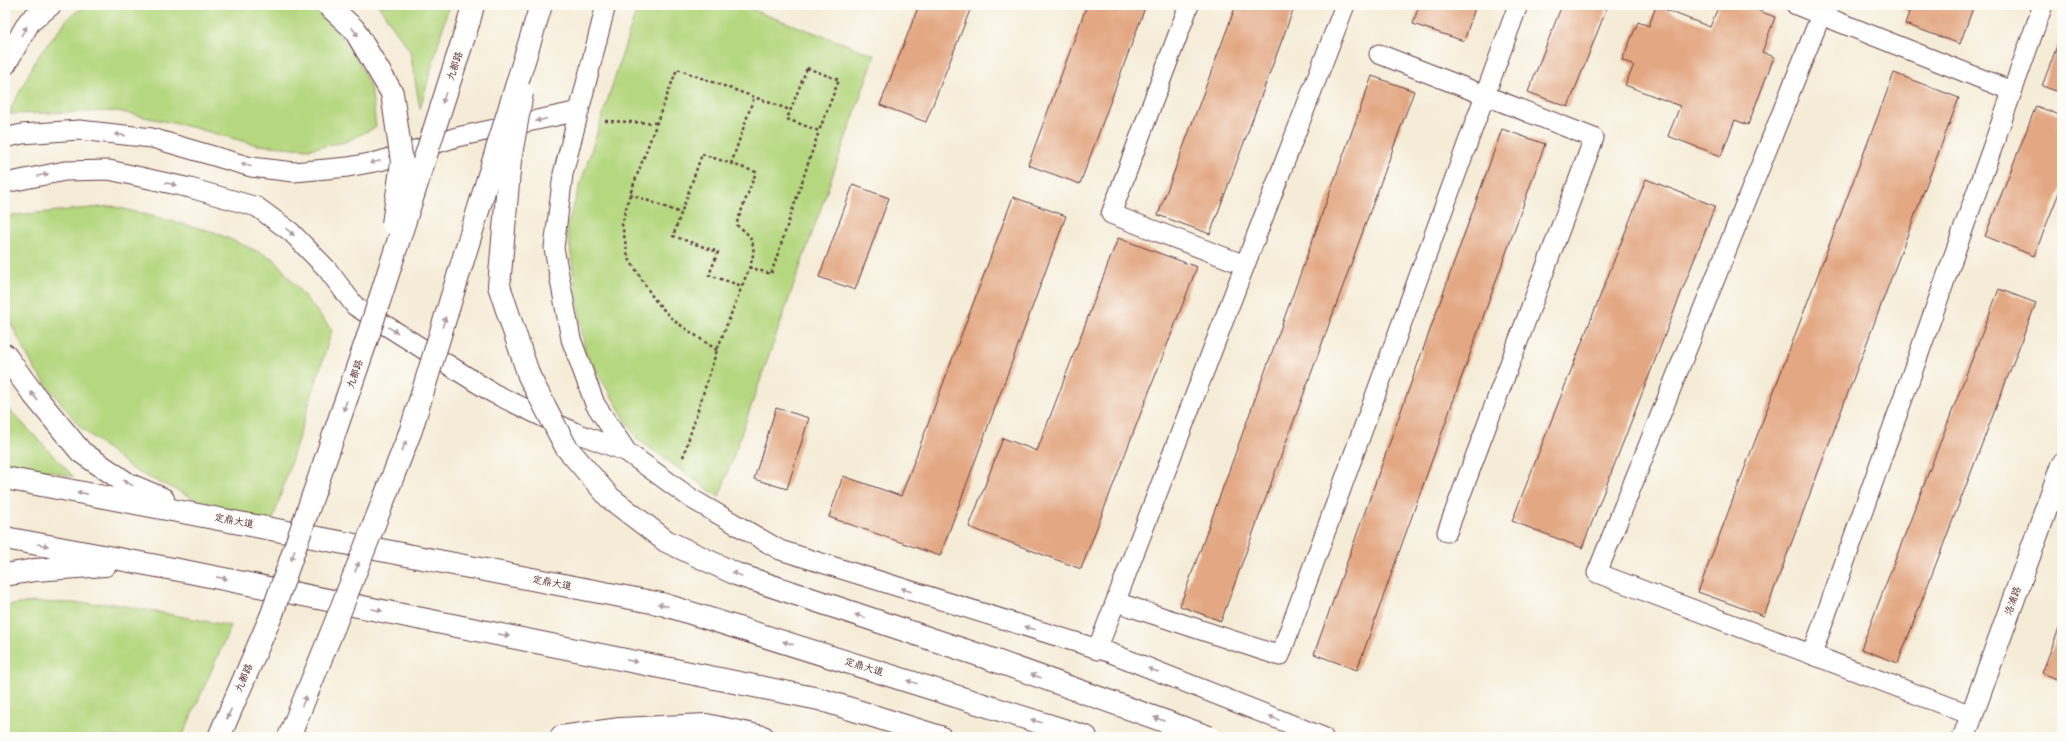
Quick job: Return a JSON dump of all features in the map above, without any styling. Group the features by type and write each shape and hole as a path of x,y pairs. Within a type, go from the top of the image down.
{"main road":[{"path":"5,64 30,22 50,5"},
{"path":"328,5 354,29 392,93 402,162 393,225 366,342"},
{"name":"九都路","path":"219,737 272,614 366,342 474,5"},
{"path":"289,737 411,430 541,5"},
{"path":"532,33 510,160 499,286 530,376 566,448 610,498 666,541 736,574 982,656 1209,737"},
{"path":"5,355 34,395 81,452 128,484 202,515"},
{"name":"洛浦路","path":"1964,737 2062,465"},
{"name":"定鼎大道","path":"5,478 662,604 1086,737"},
{"path":"5,538 184,571 819,698 940,737"},
{"path":"5,575 35,570 115,565 184,571"},
{"path":"561,737 620,729 706,725 763,737"}],"lane":[{"path":"606,5 563,174 554,248 571,339 595,404 627,452"},
{"path":"1189,5 1111,214 1245,265"},
{"path":"1097,650 1345,5"},
{"path":"1116,602 1280,656 1518,5"},
{"path":"1796,5 1823,10 2012,91"},
{"path":"1812,654 2043,5"},
{"path":"1823,10 1597,573 1971,715"},
{"path":"1379,54 1594,138 1447,532"},
{"path":"5,138 22,134 79,130 152,138 252,167 294,172 348,167 380,161 457,137 579,111"},
{"path":"5,183 66,171 109,170 190,188 258,207 291,232 327,269 355,306 493,393 574,432 627,452 692,499 780,550 1097,650 1323,737"}],"path":[{"path":"749,267 771,274 819,131 839,80 807,68 787,119 819,131"},
{"path":"717,350 674,320 654,299 628,257 622,224 630,194 658,123 677,69 790,110"},
{"path":"732,164 754,97"},
{"path":"598,121 658,123"},
{"path":"681,463 717,350 742,286 754,251 754,244 748,233 736,225 756,172 702,154 673,236 718,252 710,275 742,286"},
{"path":"630,194 681,213"}],"green space":[{"path":"87,5 309,5 328,22 353,53 370,88 376,127 345,142 309,149 257,145 191,127 117,111 8,114 37,58 69,17"},
{"path":"378,5 449,5 420,109 410,51"},
{"path":"638,5 739,5 875,55 719,497 637,439 585,352 567,226"},
{"path":"112,206 214,232 274,259 332,330 272,523 193,498 135,471 80,427 35,370 5,312 5,216"},
{"path":"5,405 74,477 5,461"},
{"path":"33,602 115,604 231,626 182,737 5,737 5,606"}],"building":[{"path":"919,5 972,5 926,122 880,105"},
{"path":"1087,5 1146,5 1080,184 1028,165"},
{"path":"1236,5 1295,5 1210,234 1158,215"},
{"path":"1419,5 1476,5 1464,41 1413,24"},
{"path":"1562,5 1608,5 1568,107 1528,92"},
{"path":"1719,5 1743,5 1775,17 1762,52 1774,57 1748,125 1735,120 1721,156 1668,136 1680,106 1625,85 1634,65 1622,60 1638,22 1649,26 1656,6 1710,27"},
{"path":"1903,5 1974,5 1960,44 1905,24 1909,12 1901,9"},
{"path":"2062,33 2062,93 2042,86"},
{"path":"1894,73 1959,98 1764,616 1698,592"},
{"path":"1372,76 1414,91 1221,621 1180,606"},
{"path":"2036,106 2062,116 2062,185 2034,256 1985,236"},
{"path":"1502,129 1545,144 1357,670 1314,654"},
{"path":"1646,179 1715,206 1582,548 1512,521"},
{"path":"853,185 889,198 855,290 819,277"},
{"path":"1013,197 1066,216 940,556 829,517 843,476 901,496"},
{"path":"1118,238 1197,267 1081,569 969,527 1003,438 1037,451"},
{"path":"1999,289 2036,303 1898,663 1861,649"},
{"path":"776,408 809,418 787,489 754,479"},
{"path":"2062,621 2062,681 2042,673"}]}
